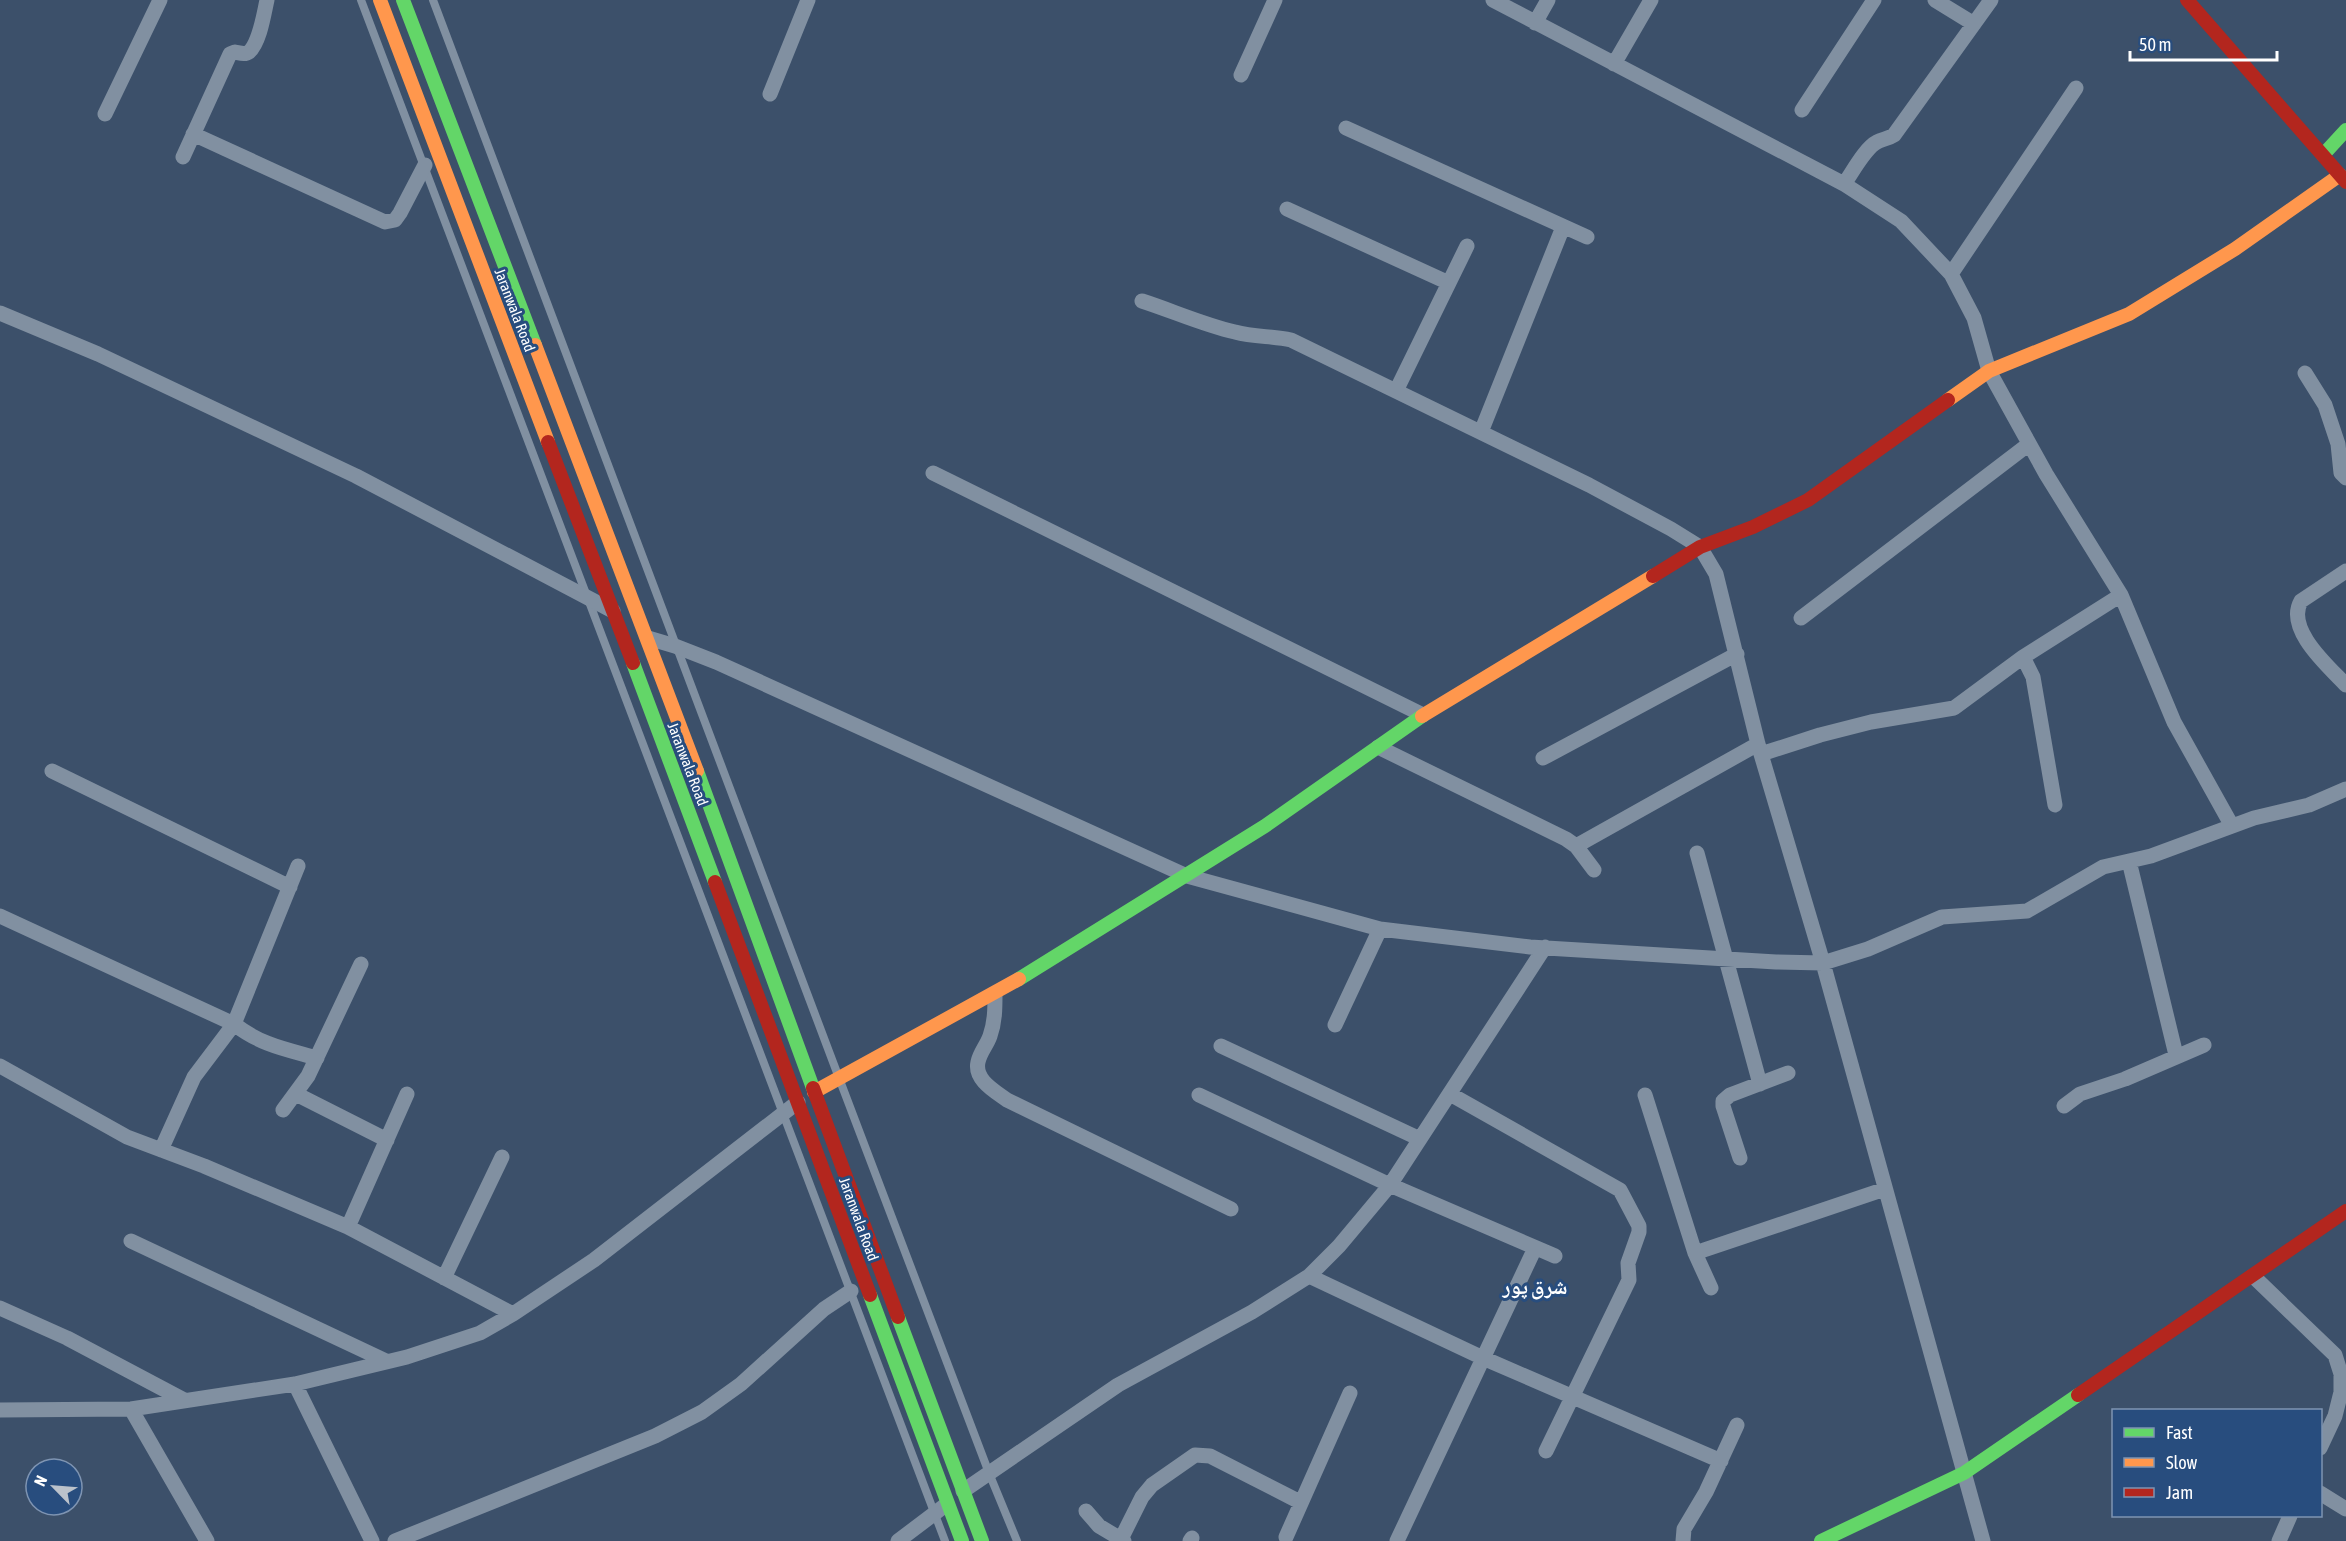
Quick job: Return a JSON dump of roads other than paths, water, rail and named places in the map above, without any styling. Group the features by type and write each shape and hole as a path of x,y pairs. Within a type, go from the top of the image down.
{"main road":[{"name":"Jaranwala Road","path":"380,0 613,610 962,1541"},
{"name":"Jaranwala Road","path":"403,0 648,638 814,1092 982,1541"},
{"path":"814,1092 995,994 1187,876 1264,826 1423,715 1700,547 1753,527 1808,500 1989,371 2129,314 2235,249 2343,178 2187,0"},
{"path":"2323,155 2346,130"},
{"path":"1821,1541 1964,1473 2346,1211"}],"street":[{"path":"105,114 160,0"},
{"path":"183,157 230,54 235,52 243,54 251,48 264,19 267,0"},
{"path":"770,94 808,0"},
{"path":"1241,75 1275,0"},
{"path":"1493,0 1844,184 1901,221 1950,274 1974,318 1989,371 2121,595 2174,722 2232,826"},
{"path":"1535,23 1548,0"},
{"path":"1614,64 1651,0"},
{"path":"1802,110 1874,0"},
{"path":"1935,0 1974,24"},
{"path":"1844,184 1869,149 1877,142 1894,135 1991,0"},
{"path":"1950,274 2076,88"},
{"path":"1346,128 1587,237"},
{"path":"193,134 385,222 395,220 400,213 425,165"},
{"path":"1287,209 1449,283"},
{"path":"1481,432 1563,227"},
{"path":"1396,391 1467,246"},
{"path":"1142,301 1232,332 1254,337 1278,337 1291,340 1589,485 1700,547 1716,574 1759,749 1823,963 1983,1541"},
{"path":"0,313 98,354 356,476 588,599 613,610"},
{"path":"2305,373 2325,405 2338,444 2342,473 2346,478"},
{"path":"1801,618 2030,444"},
{"path":"933,473 1423,715"},
{"path":"2346,572 2301,601 2296,608 2298,620 2319,659 2346,685"},
{"path":"1575,846 1759,749 1840,730 1954,708 2023,657 2121,595"},
{"path":"648,638 716,662 1187,876 1380,928 1545,947 1823,963 1868,949 1942,917 2027,911 2103,867 2151,856 2254,818 2309,805 2346,789"},
{"path":"1544,758 1737,654"},
{"path":"2023,657 2033,677 2055,805"},
{"path":"1378,747 1566,839 1575,846 1594,870"},
{"path":"52,771 290,886"},
{"path":"1697,853 1760,1084"},
{"path":"2129,861 2176,1055"},
{"path":"161,1150 194,1077 234,1024 298,866"},
{"path":"0,916 234,1024 252,1037 271,1046 317,1058"},
{"path":"1335,1025 1380,928"},
{"path":"963,1491 1119,1385 1252,1312 1309,1276 1339,1246 1390,1185 1545,947"},
{"path":"284,1110 317,1058 361,964"},
{"path":"995,994 995,1016 990,1036 978,1062 978,1073 985,1084 1007,1100 1232,1209"},
{"path":"2064,1106 2080,1094 2125,1079 2176,1055 2204,1045"},
{"path":"1221,1046 1420,1139"},
{"path":"0,1066 127,1137 348,1227 513,1314"},
{"path":"1740,1158 1722,1106 1723,1101 1730,1095 1788,1073"},
{"path":"296,1094 387,1140"},
{"path":"348,1227 407,1094"},
{"path":"1450,1094 1620,1190 1639,1226 1638,1237 1628,1263 1629,1280 1546,1451"},
{"path":"1199,1095 1390,1185 1555,1256"},
{"path":"1645,1095 1695,1252 1711,1288"},
{"path":"0,1410 131,1409 295,1384 408,1357 480,1333 594,1260 798,1102"},
{"path":"444,1278 502,1157"},
{"path":"1695,1252 1885,1189"},
{"path":"131,1241 386,1361"},
{"path":"1397,1541 1535,1248"},
{"path":"1309,1276 1483,1358 1721,1461"},
{"path":"2253,1276 2336,1355 2341,1374 2342,1392 2335,1416 2322,1444"},
{"path":"395,1541 656,1436 702,1412 741,1384 825,1309 851,1291"},
{"path":"0,1308 67,1338 184,1400"},
{"path":"295,1384 372,1541"},
{"path":"1286,1537 1350,1393"},
{"path":"131,1409 207,1541"},
{"path":"1683,1541 1684,1529 1721,1461 1737,1425"},
{"path":"1086,1510 1100,1527 1122,1540 1143,1497 1152,1485 1195,1455 1210,1456 1300,1502"},
{"path":"2322,1494 2346,1509"},
{"path":"898,1541 947,1504"},
{"path":"2279,1541 2289,1517"}],"lane":[{"path":"361,0 945,1541"},
{"path":"433,0 675,646 989,1473 1017,1541"}],"district":[{"name":"شرق پور","path":"1535,1286"}]}
